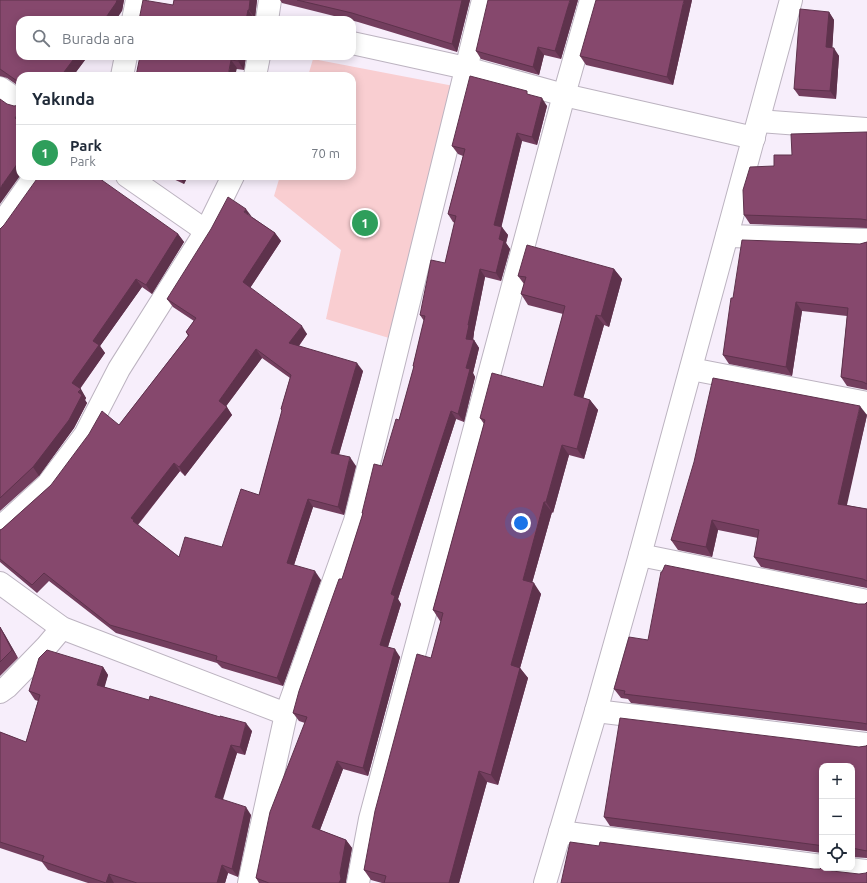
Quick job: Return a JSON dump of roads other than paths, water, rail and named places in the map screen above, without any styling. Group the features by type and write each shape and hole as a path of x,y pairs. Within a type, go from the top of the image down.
{"street":[{"path":"134,16 137,0"},
{"path":"267,16 270,0"},
{"path":"249,883 286,714 355,521 483,0"},
{"path":"358,883 370,819 564,95 591,0"},
{"path":"545,883 640,555 792,0"},
{"path":"356,44 466,68 564,95 756,130 867,129"},
{"path":"123,72 125,60"},
{"path":"256,72 258,60"},
{"path":"0,88 16,99"},
{"path":"0,226 32,180"},
{"path":"133,180 206,231"},
{"path":"0,528 48,484 85,435 120,369 206,231 231,180"},
{"path":"727,236 867,240"},
{"path":"691,369 867,403"},
{"path":"640,555 867,601"},
{"path":"0,583 62,628 286,714"},
{"path":"0,692 35,659 62,628"},
{"path":"596,711 867,744"},
{"path":"560,832 819,866"},
{"path":"855,870 867,871"}],"place":[{"name":"Park","path":"365,223"}]}
